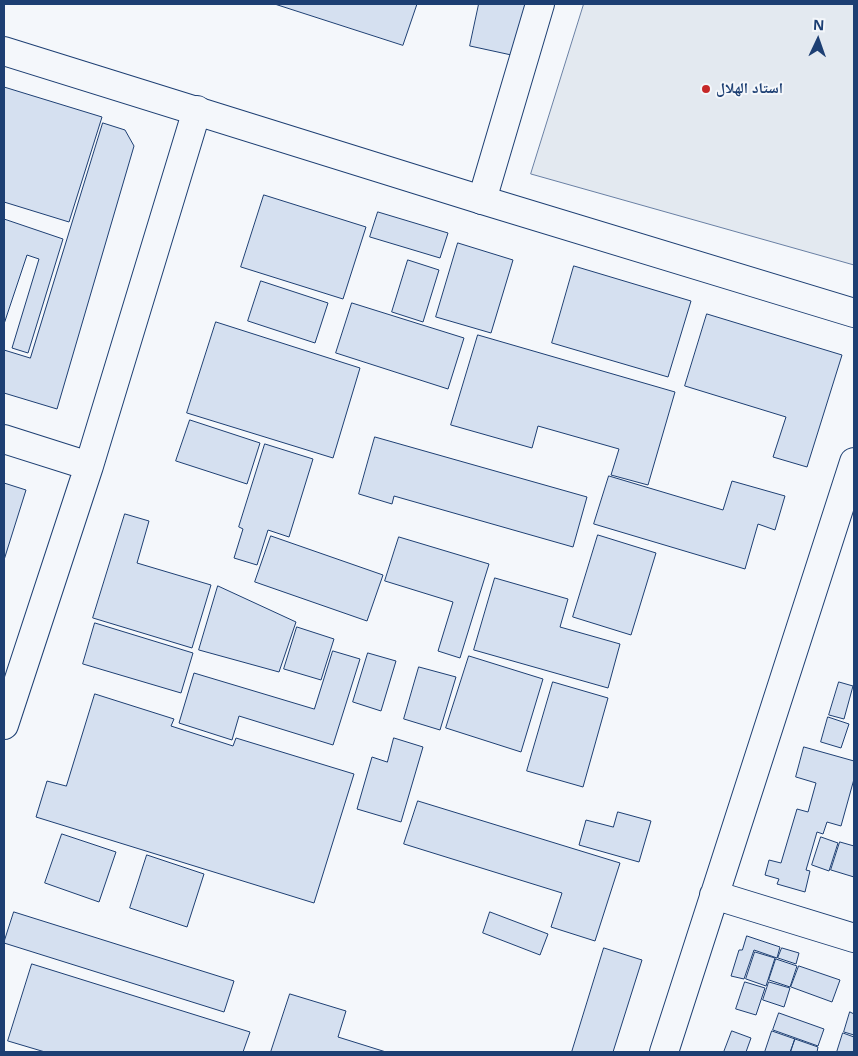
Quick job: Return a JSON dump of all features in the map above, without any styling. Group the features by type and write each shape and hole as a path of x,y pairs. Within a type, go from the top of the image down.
{"street":[{"path":"482,200 540,4"},
{"path":"4,51 482,200 854,312"},
{"path":"4,725 89,466 196,110"},
{"path":"4,440 89,466"},
{"path":"664,1052 854,462"},
{"path":"714,895 854,938"}],"shaded area":[{"name":"استاد الهلال","path":"584,4 854,4 854,265 531,174"}],"building":[{"path":"275,4 417,4 403,45"},
{"path":"479,4 527,4 516,56 470,46"},
{"path":"4,87 102,117 69,222 4,202"},
{"path":"103,123 125,130 134,146 57,409 4,393 4,350 30,358"},
{"path":"264,195 366,227 343,299 241,267"},
{"path":"378,212 448,233 440,258 370,237"},
{"path":"4,219 63,239 28,353 12,348 39,259 27,255 4,324"},
{"path":"458,243 513,260 491,333 436,317"},
{"path":"408,260 439,270 423,322 392,312"},
{"path":"574,266 691,301 668,377 552,343"},
{"path":"261,281 328,303 315,343 248,321"},
{"path":"352,303 464,338 448,389 336,353"},
{"path":"707,314 842,355 807,467 773,457 786,417 685,386"},
{"path":"216,322 360,368 333,458 187,413"},
{"path":"478,335 675,392 648,485 611,475 619,449 538,426 532,448 451,425"},
{"path":"190,420 260,443 247,484 176,461"},
{"path":"375,437 587,497 573,547 394,496 392,504 359,494"},
{"path":"265,444 313,459 289,537 268,530 257,565 234,558 243,529 239,527"},
{"path":"609,476 723,510 732,481 785,496 775,530 758,524 745,569 594,524"},
{"path":"4,483 26,490 4,560"},
{"path":"125,514 149,521 137,563 211,585 192,648 93,618"},
{"path":"598,535 656,553 631,635 573,617"},
{"path":"271,536 383,575 367,621 255,582"},
{"path":"399,537 489,564 460,658 438,651 453,602 385,581"},
{"path":"495,578 568,599 560,627 620,644 608,688 474,650"},
{"path":"218,586 296,622 279,672 199,650"},
{"path":"95,623 193,653 181,693 83,664"},
{"path":"297,627 334,639 321,680 284,669"},
{"path":"333,651 360,659 333,745 239,716 232,740 179,723 194,673 314,709"},
{"path":"368,653 396,661 381,711 353,702"},
{"path":"469,656 543,679 521,752 446,728"},
{"path":"419,667 456,677 440,730 404,719"},
{"path":"553,682 608,698 583,787 527,771"},
{"path":"839,682 853,686 844,719 829,715"},
{"path":"95,694 174,719 171,726 233,746 236,738 354,774 314,903 36,817 47,781 66,786"},
{"path":"828,717 849,724 841,748 821,742"},
{"path":"394,738 423,747 401,822 357,809 372,757 387,762"},
{"path":"804,747 854,761 854,779 841,826 827,822 823,834 817,832 806,870 810,871 805,892 777,884 779,879 765,875 769,860 781,863 797,809 808,812 816,783 796,777"},
{"path":"418,801 620,863 595,941 551,927 562,893 404,844"},
{"path":"618,812 651,821 639,862 579,845 586,820 613,827"},
{"path":"62,834 116,852 99,902 45,883"},
{"path":"821,837 838,843 829,871 812,865"},
{"path":"840,842 854,846 854,877 831,870"},
{"path":"147,855 204,874 187,927 130,908"},
{"path":"14,912 234,981 224,1012 4,943"},
{"path":"490,912 548,934 540,955 483,933"},
{"path":"747,936 780,947 777,958 754,950 744,979 731,976 739,950 742,950"},
{"path":"604,948 642,960 613,1052 572,1052"},
{"path":"782,948 799,953 796,964 778,958"},
{"path":"755,952 775,958 766,986 746,979"},
{"path":"776,959 797,966 790,987 769,980"},
{"path":"32,964 250,1032 243,1052 45,1052 8,1041"},
{"path":"799,966 840,980 832,1002 791,987"},
{"path":"745,982 765,988 756,1015 736,1009"},
{"path":"769,982 790,988 784,1007 763,1000"},
{"path":"290,994 346,1011 338,1037 386,1052 271,1052"},
{"path":"850,1012 854,1014 854,1035 844,1032"},
{"path":"779,1013 824,1029 818,1046 773,1030"},
{"path":"732,1031 751,1038 746,1052 724,1052"},
{"path":"772,1031 795,1039 790,1052 765,1052"},
{"path":"843,1033 854,1037 854,1052 837,1052"},
{"path":"795,1039 818,1047 817,1052 791,1052"}],"place":[{"name":"استاد الهلال","path":"706,89"}]}
